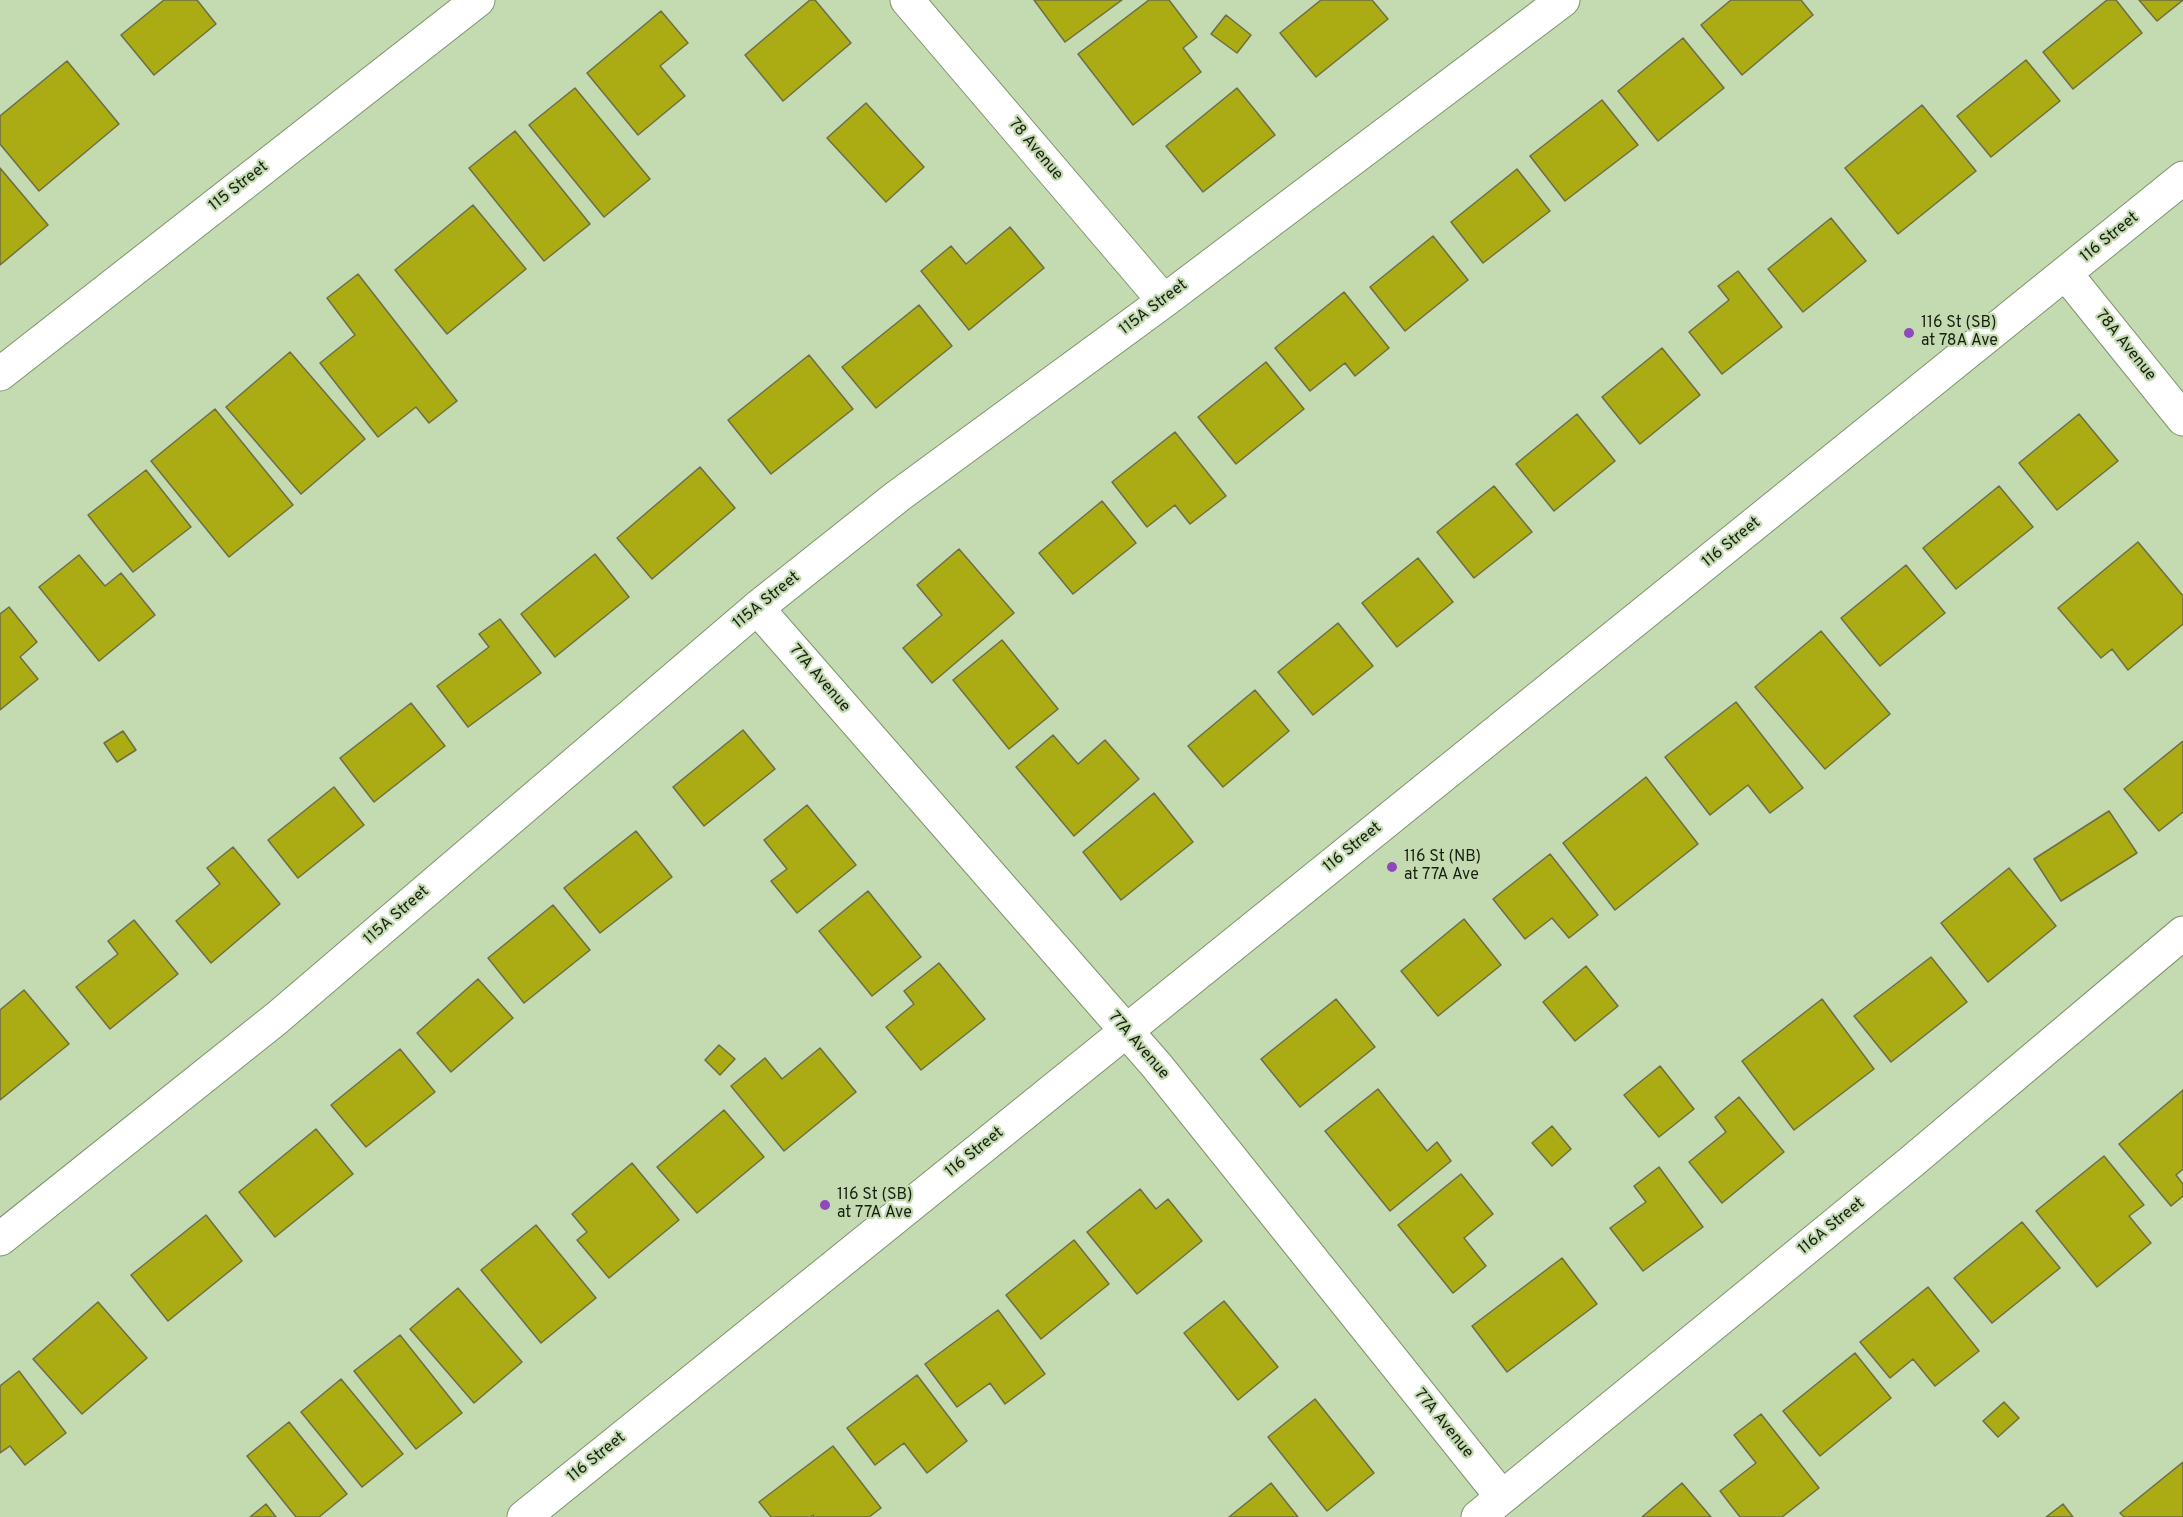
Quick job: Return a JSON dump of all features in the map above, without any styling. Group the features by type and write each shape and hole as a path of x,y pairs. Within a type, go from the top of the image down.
{"street":[{"name":"115 Street","path":"0,374 478,0"},
{"name":"78 Avenue","path":"907,0 1164,301"},
{"name":"115A Street","path":"0,1239 277,1018 757,608 898,496 1164,301 1563,0"},
{"name":"116 Street","path":"524,1517 2183,178"},
{"name":"78A Avenue","path":"2066,274 2183,419"},
{"name":"77A Avenue","path":"757,608 1157,1066 1490,1507"},
{"name":"116A Street","path":"1490,1507 1910,1163 2183,933"}],"building":[{"path":"164,0 197,0 216,24 154,75 121,35"},
{"path":"810,0 815,0 851,43 783,101 745,55"},
{"path":"1034,0 1122,0 1065,42"},
{"path":"1149,0 1169,0 1197,37 1183,48 1201,72 1133,125 1078,54"},
{"path":"1321,0 1372,0 1388,19 1316,77 1280,33"},
{"path":"1731,0 1801,0 1813,15 1742,75 1701,25"},
{"path":"2107,0 2116,0 2142,33 2073,89 2043,52"},
{"path":"2139,0 2183,0 2157,21"},
{"path":"661,11 688,43 660,66 685,96 638,135 587,73"},
{"path":"1226,15 1251,35 1237,53 1211,34"},
{"path":"1683,38 1724,88 1658,141 1618,91"},
{"path":"2026,60 2060,101 1991,157 1957,116"},
{"path":"67,61 119,124 39,191 0,144 0,116"},
{"path":"575,88 650,179 604,217 529,125"},
{"path":"1237,88 1275,135 1203,192 1166,146"},
{"path":"1602,100 1638,145 1565,201 1530,156"},
{"path":"866,103 924,167 886,202 827,138"},
{"path":"1922,105 1976,171 1898,234 1845,168"},
{"path":"515,131 590,224 544,261 469,168"},
{"path":"0,168 48,225 0,265"},
{"path":"1517,169 1550,211 1483,263 1451,222"},
{"path":"473,205 526,269 447,334 395,270"},
{"path":"1831,218 1866,261 1803,312 1768,269"},
{"path":"1010,227 1044,268 969,330 921,271 951,246 966,264"},
{"path":"1433,236 1468,280 1405,331 1370,287"},
{"path":"1738,271 1782,327 1722,374 1689,332 1729,300 1718,286"},
{"path":"358,274 457,401 429,423 416,407 378,437 320,363 355,335 327,298"},
{"path":"1344,292 1389,348 1355,376 1345,363 1310,391 1275,348"},
{"path":"919,305 952,346 876,408 842,367"},
{"path":"1662,348 1700,395 1640,444 1602,397"},
{"path":"290,352 365,439 301,494 226,407"},
{"path":"809,355 853,409 771,474 728,420"},
{"path":"1266,362 1304,409 1236,464 1198,417"},
{"path":"215,409 293,505 229,557 151,461"},
{"path":"1577,414 1615,461 1554,511 1516,464"},
{"path":"2079,414 2118,461 2057,510 2019,463"},
{"path":"1175,432 1226,496 1190,524 1175,505 1147,527 1112,482"},
{"path":"700,467 735,508 652,579 617,538"},
{"path":"146,470 191,527 133,572 88,515"},
{"path":"1494,486 1532,532 1474,578 1437,532"},
{"path":"1999,486 2033,527 1956,589 1923,548"},
{"path":"1102,501 1136,543 1073,594 1039,553"},
{"path":"2138,542 2183,596 2183,624 2128,670 2112,649 2101,658 2058,608"},
{"path":"959,549 1014,613 932,683 903,648 942,615 917,585"},
{"path":"595,554 629,597 555,657 521,614"},
{"path":"79,555 105,586 121,573 155,615 99,661 39,587"},
{"path":"1418,558 1453,602 1397,647 1362,603"},
{"path":"1906,565 1945,613 1880,666 1841,618"},
{"path":"9,607 37,642 20,657 38,679 0,710 0,614"},
{"path":"500,619 541,673 468,727 437,686 489,647 479,634"},
{"path":"1338,623 1373,666 1313,715 1278,672"},
{"path":"1821,631 1890,714 1825,769 1755,687"},
{"path":"1002,640 1058,709 1009,749 953,680"},
{"path":"1255,690 1289,731 1223,787 1188,746"},
{"path":"1736,702 1803,788 1770,813 1748,785 1710,815 1665,757"},
{"path":"411,703 445,746 374,802 340,758"},
{"path":"743,730 775,769 704,826 673,787"},
{"path":"123,731 136,750 117,762 104,743"},
{"path":"1053,735 1078,764 1105,740 1139,779 1074,836 1016,767"},
{"path":"2183,741 2183,812 2159,831 2124,789"},
{"path":"1646,777 1698,844 1615,910 1563,843"},
{"path":"334,787 364,825 298,878 268,840"},
{"path":"1154,793 1193,842 1121,900 1083,852"},
{"path":"807,805 856,865 797,913 771,881 787,869 764,840"},
{"path":"2109,811 2137,853 2061,901 2034,859"},
{"path":"636,831 672,877 600,933 564,888"},
{"path":"233,847 280,904 211,963 176,921 220,884 207,868"},
{"path":"1550,854 1598,915 1569,938 1552,918 1525,939 1493,899"},
{"path":"2009,868 2056,926 1988,982 1941,923"},
{"path":"868,891 921,957 872,996 819,931"},
{"path":"553,905 590,950 524,1003 488,958"},
{"path":"1464,919 1501,965 1438,1016 1401,971"},
{"path":"134,920 178,974 110,1029 76,987 118,954 108,941"},
{"path":"1931,957 1967,1002 1891,1062 1854,1016"},
{"path":"939,963 985,1019 921,1070 886,1027 914,1004 904,991"},
{"path":"1586,966 1618,1006 1575,1041 1543,1002"},
{"path":"478,979 513,1018 451,1072 417,1033"},
{"path":"24,990 69,1044 0,1100 0,1010"},
{"path":"1336,999 1375,1047 1300,1107 1261,1059"},
{"path":"1822,999 1874,1069 1794,1130 1742,1061"},
{"path":"719,1045 735,1059 720,1075 705,1060"},
{"path":"820,1048 856,1092 784,1151 731,1086 765,1058 782,1079"},
{"path":"400,1049 435,1092 366,1147 331,1105"},
{"path":"1660,1066 1694,1109 1659,1137 1624,1095"},
{"path":"1378,1089 1427,1151 1437,1142 1451,1161 1390,1211 1325,1131"},
{"path":"2183,1090 2183,1169 2176,1175 2183,1184 2183,1196 2171,1206 2119,1144"},
{"path":"1739,1097 1784,1152 1722,1203 1689,1162 1726,1132 1715,1117"},
{"path":"724,1110 764,1157 697,1213 657,1167"},
{"path":"1552,1126 1571,1149 1552,1166 1532,1143"},
{"path":"316,1129 353,1174 275,1237 239,1192"},
{"path":"2104,1156 2144,1205 2129,1216 2151,1243 2097,1287 2036,1211"},
{"path":"632,1163 679,1220 609,1278 577,1240 587,1232 572,1214"},
{"path":"1659,1167 1703,1227 1643,1271 1610,1228 1646,1202 1634,1186"},
{"path":"1461,1174 1493,1214 1464,1238 1486,1266 1453,1293 1398,1225"},
{"path":"1140,1189 1156,1209 1168,1199 1202,1241 1137,1294 1087,1232"},
{"path":"206,1215 242,1261 168,1321 131,1275"},
{"path":"2022,1222 2060,1268 1992,1323 1954,1278"},
{"path":"536,1225 596,1298 541,1343 481,1270"},
{"path":"1074,1240 1109,1284 1041,1339 1006,1295"},
{"path":"1562,1258 1597,1304 1507,1372 1472,1326"},
{"path":"1928,1287 1979,1351 1935,1386 1913,1359 1890,1378 1860,1342"},
{"path":"458,1288 522,1362 474,1403 410,1329"},
{"path":"1224,1301 1278,1367 1238,1400 1184,1333"},
{"path":"98,1302 147,1358 82,1414 33,1359"},
{"path":"998,1310 1045,1374 1005,1404 990,1383 957,1407 925,1364"},
{"path":"400,1335 462,1413 416,1449 354,1371"},
{"path":"1855,1353 1891,1398 1820,1456 1783,1411"},
{"path":"19,1371 66,1433 25,1465 10,1446 0,1453 0,1386"},
{"path":"917,1375 967,1441 927,1473 904,1443 875,1465 847,1428"},
{"path":"341,1379 403,1454 362,1487 301,1412"},
{"path":"1315,1399 1374,1473 1327,1511 1268,1437"},
{"path":"2004,1402 2019,1418 1998,1437 1983,1421"},
{"path":"1761,1414 1819,1488 1782,1517 1740,1517 1720,1491 1756,1463 1734,1435"},
{"path":"289,1422 347,1494 319,1517 296,1517 247,1456"},
{"path":"833,1446 881,1508 869,1517 814,1517 813,1515 811,1517 771,1517 759,1502"},
{"path":"2183,1462 2183,1517 2124,1517 2120,1513"},
{"path":"1271,1483 1298,1517 1229,1517"},
{"path":"1682,1483 1711,1517 1642,1517"},
{"path":"266,1504 276,1517 250,1517"},
{"path":"2063,1504 2073,1517 2046,1517"}],"place":[{"name":"116 St (SB) at 78A Ave","path":"1909,333"},
{"name":"116 St (NB) at 77A Ave","path":"1392,867"},
{"name":"116 St (SB) at 77A Ave","path":"825,1205"}]}
